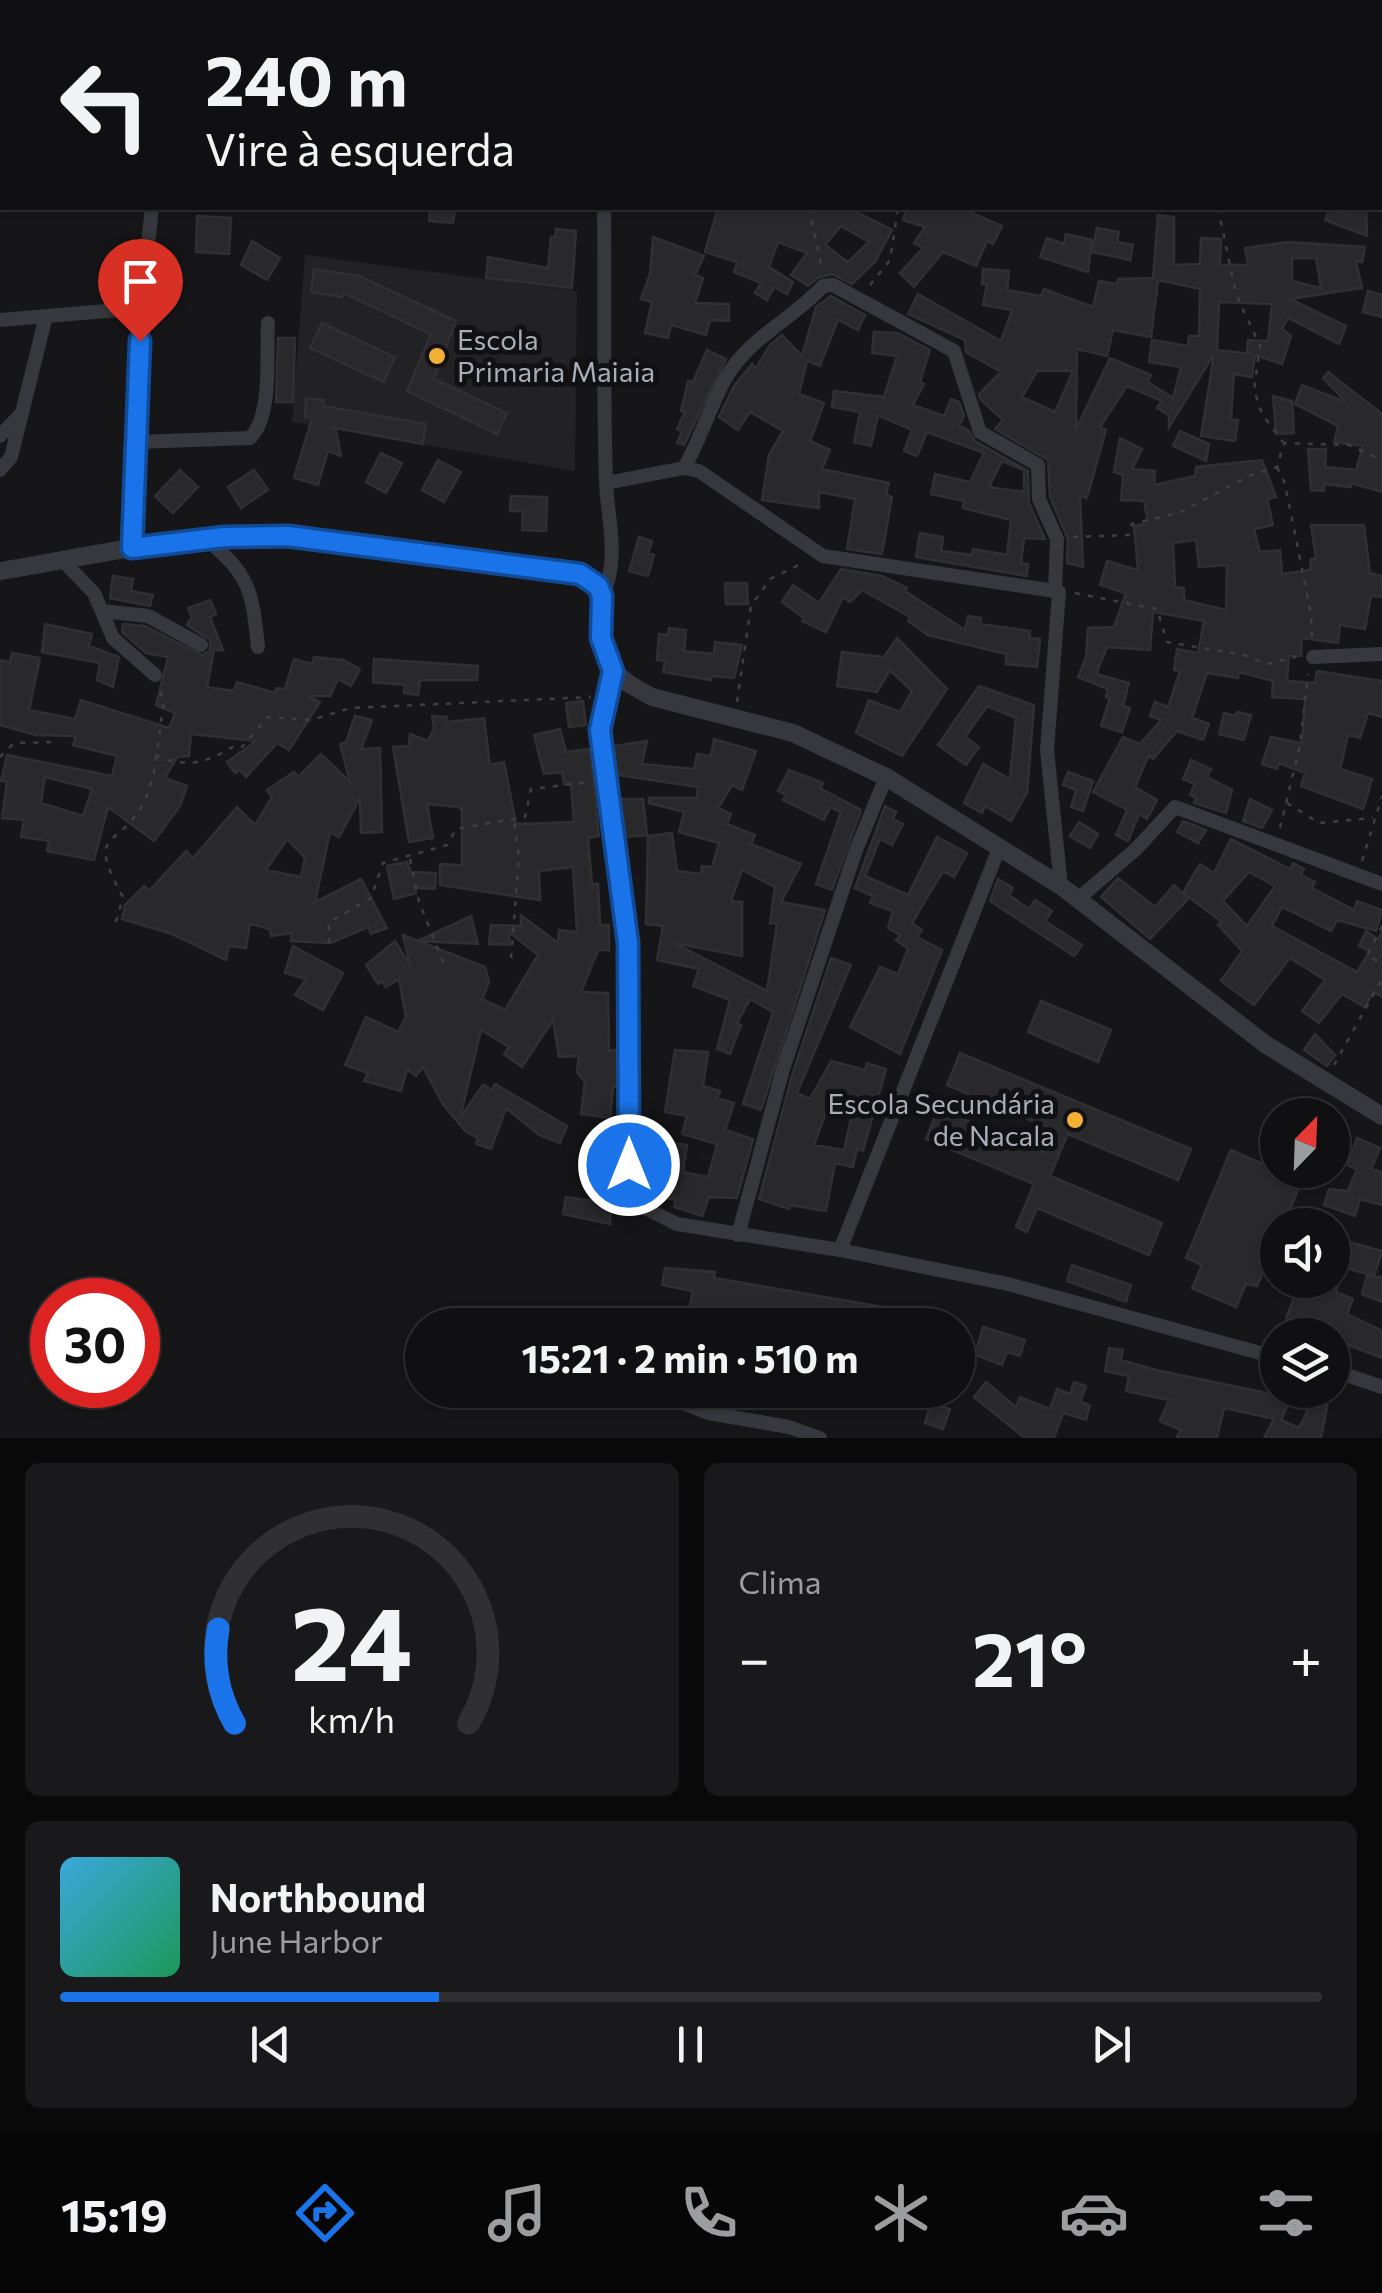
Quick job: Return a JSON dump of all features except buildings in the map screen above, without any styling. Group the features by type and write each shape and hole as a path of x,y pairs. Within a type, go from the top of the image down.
{"street":[{"path":"132,548 141,308 152,210"},
{"path":"602,596 610,580 612,558 606,483 604,210"},
{"path":"684,468 727,375 768,331 806,307 828,284 954,351 980,432 1038,465 1039,499 1056,540 1057,591 1047,750 1061,886"},
{"path":"0,320 141,308"},
{"path":"0,470 11,457 46,316"},
{"path":"136,442 250,438 259,430 268,323"},
{"path":"0,436 24,410"},
{"path":"606,483 684,468 716,482 823,556 1057,591"},
{"path":"0,571 205,538 288,536 580,574 598,586 602,596 601,638 613,671 600,730 628,943 630,1189 654,1216 1008,1284 1260,1353"},
{"path":"205,538 237,564 248,581 258,647"},
{"path":"62,560 94,593 113,638 155,675"},
{"path":"102,610 148,616 200,646"},
{"path":"1312,657 1382,654"},
{"path":"613,671 652,697 794,733 886,777 1061,886 1265,1044 1382,1116"},
{"path":"738,1235 783,1069 856,850 886,777"},
{"path":"1078,899 1136,850 1175,808 1382,884"},
{"path":"840,1250 1000,846"},
{"path":"1350,1376 1382,1387"},
{"path":"696,1408 789,1427 820,1438"}],"path":[{"path":"809,210 817,254 828,284"},
{"path":"859,298 890,260 898,210"},
{"path":"1218,210 1236,294 1260,346 1254,390 1262,414 1284,443"},
{"path":"1284,443 1349,445 1382,460"},
{"path":"1056,540 1129,535 1132,524 1181,512 1198,499 1277,468 1284,443"},
{"path":"735,718 752,606 770,579 823,556"},
{"path":"1057,591 1157,609 1167,642 1267,664 1277,658 1312,657"},
{"path":"116,922 123,896 106,865 108,838 142,804 164,702 155,675"},
{"path":"155,756 177,765 212,760 235,745 242,746 268,717 310,720 351,708 402,704 542,700 576,695 608,699"},
{"path":"0,757 14,743 52,742"},
{"path":"329,943 329,922 371,898 383,863 447,845 456,829 525,818 531,789 606,780"},
{"path":"1358,875 1382,796"},
{"path":"1286,802 1319,823 1373,818"},
{"path":"511,958 518,857 514,818"},
{"path":"410,858 419,902 444,964"},
{"path":"1382,926 1367,955 1382,964"},
{"path":"1324,1082 1382,979"}],"shaded area":[{"name":"Escola Primaria Maiaia","path":"305,255 577,291 575,471 292,422"}],"place":[{"name":"Escola Primaria Maiaia","path":"437,356"},
{"name":"Escola Secundária de Nacala","path":"1075,1120"}],"route":[{"path":"140,341 132,548 224,537 288,536 580,574 598,586 602,596 604,655 613,671 600,730 628,943 629,1165"}]}
